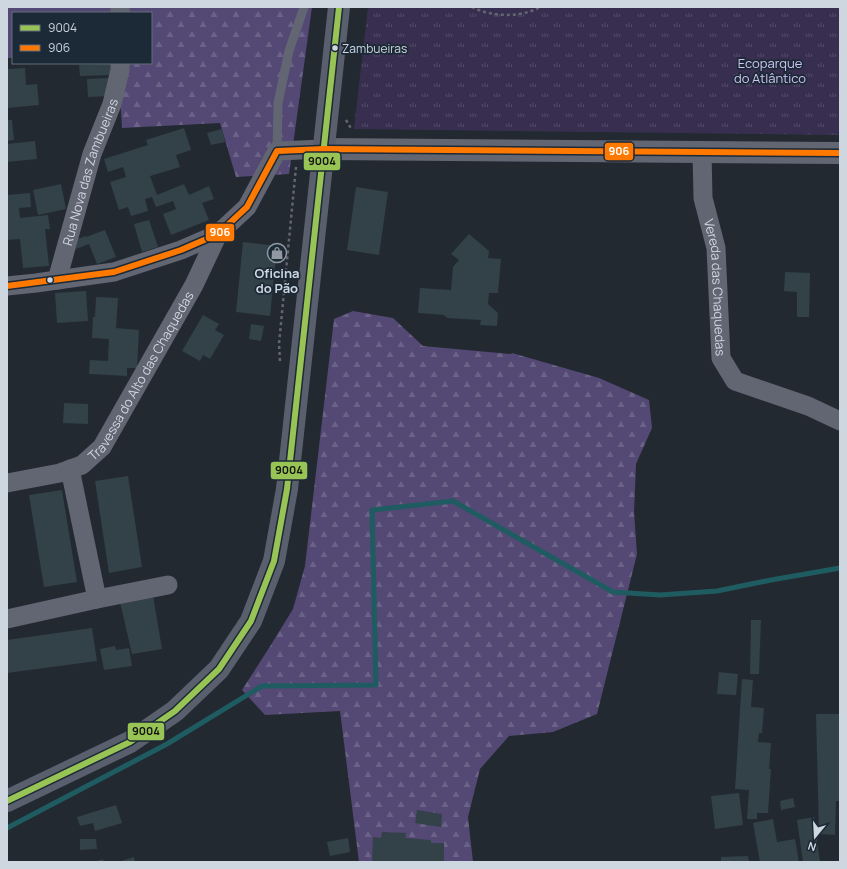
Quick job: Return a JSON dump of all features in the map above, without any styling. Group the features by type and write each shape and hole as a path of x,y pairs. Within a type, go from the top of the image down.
{"main road":[{"path":"7,801 130,742 175,711 218,669 251,621 274,561 287,489 339,7"}],"street":[{"name":"Rua Nova das Zambueiras","path":"57,280 92,154 112,104 120,64"},
{"path":"7,286 114,272 181,250 218,234 247,207 277,151 324,149 840,153"},
{"name":"Vereda das Chaquedas","path":"702,152 703,198 716,248 721,358 735,381 808,406 840,421"},
{"name":"Travessa do Alto das Chaquedas","path":"7,483 60,473 82,465 102,447 194,285 218,234"},
{"path":"70,469 97,599"},
{"path":"7,619 168,585"}],"lane":[{"path":"277,151 278,103 289,51 304,7"}],"path":[{"path":"472,7 488,13 518,15 540,7"},
{"path":"281,365 279,344 298,151"}],"green space":[{"path":"7,7 312,7 289,174 236,177 220,123 122,128 118,64 152,64 152,12 12,12 12,58 7,58"},
{"name":"Ecoparque do Atlântico","path":"368,7 840,7 840,135 354,129"},
{"path":"353,311 393,318 423,346 512,353 599,378 649,400 652,428 636,464 634,512 637,554 597,714 553,732 509,736 480,769 468,817 473,862 359,862 340,711 265,715 242,690 293,609 305,566 334,319"}],"building":[{"path":"112,64 112,75 80,76 79,65"},
{"path":"25,68 26,85 37,84 39,105 7,108 7,69"},
{"path":"109,78 110,96 88,97 87,79"},
{"path":"7,120 12,120 14,140 7,141"},
{"path":"184,128 191,150 176,155 180,167 150,176 157,195 184,184 189,195 209,186 214,199 202,203 209,220 171,235 163,214 176,209 173,201 156,207 152,197 145,199 148,211 131,216 128,207 119,210 110,182 126,177 123,167 108,172 104,159 148,145 146,140"},
{"path":"222,129 225,142 211,145 207,133"},
{"path":"35,141 37,159 7,162 7,144"},
{"path":"61,184 66,209 38,215 33,190"},
{"path":"356,187 388,192 379,255 347,250"},
{"path":"30,193 31,207 19,208 20,218 48,215 50,229 45,229 49,266 23,268 20,239 7,240 7,195"},
{"path":"149,220 158,247 142,252 134,224"},
{"path":"105,230 116,257 97,264 89,244 76,249 77,239"},
{"path":"469,234 489,251 488,258 501,259 498,293 489,293 488,304 498,313 497,326 480,325 481,320 447,318 444,315 418,313 420,288 451,290 453,267 459,260 451,254"},
{"path":"243,242 277,246 270,316 236,312"},
{"path":"785,272 810,273 809,317 797,317 797,292 784,291"},
{"path":"86,291 88,321 57,323 55,293"},
{"path":"96,297 118,298 116,328 139,330 137,368 127,368 127,376 89,374 90,360 108,361 109,339 92,338"},
{"path":"203,315 219,324 215,330 224,335 210,359 203,355 200,361 182,351"},
{"path":"251,324 264,326 261,341 249,339"},
{"path":"64,403 88,404 88,424 63,423"},
{"path":"128,476 142,567 109,573 95,481"},
{"path":"62,490 77,582 44,587 29,495"},
{"path":"153,596 162,649 132,654 120,602"},
{"path":"751,620 761,620 759,674 750,674"},
{"path":"92,628 97,661 7,673 7,640"},
{"path":"115,646 116,650 129,648 132,666 104,670 100,649"},
{"path":"719,672 738,674 736,695 717,694"},
{"path":"742,679 753,680 751,707 764,708 762,733 759,733 758,742 771,743 768,813 757,813 757,819 747,819 749,790 735,789"},
{"path":"816,714 840,714 840,801 836,801 835,835 819,834"},
{"path":"739,793 743,825 715,829 711,796"},
{"path":"793,798 795,807 781,810 780,801"},
{"path":"116,805 122,823 95,831 93,823 80,826 77,817"},
{"path":"417,810 442,814 441,827 415,823"},
{"path":"814,817 820,862 803,862 797,820"},
{"path":"773,819 777,842 795,839 799,862 760,862 753,823"},
{"path":"382,832 406,833 405,838 431,840 431,843 444,843 444,862 372,862 373,837 381,838"},
{"path":"348,838 350,852 330,856 327,842"},
{"path":"80,839 96,839 97,849 80,850"},
{"path":"748,856 749,862 721,862 721,857"},
{"path":"134,857 135,862 118,862"},
{"path":"103,859 104,862 93,862"}],"waterway":[{"path":"7,828 167,744 262,686 376,685 372,510 453,501 613,592 660,595 717,591 840,568"}],"transit line":[{"name":"9004","path":"7,801 130,742 175,711 219,669 251,621 274,561 287,489 339,7"},
{"name":"906","path":"7,286 114,272 181,250 218,234 247,207 277,151 324,149 840,153"}],"place":[{"name":"Zambueiras","path":"335,48"},
{"name":"Oficina do Pão","path":"277,253"}]}
